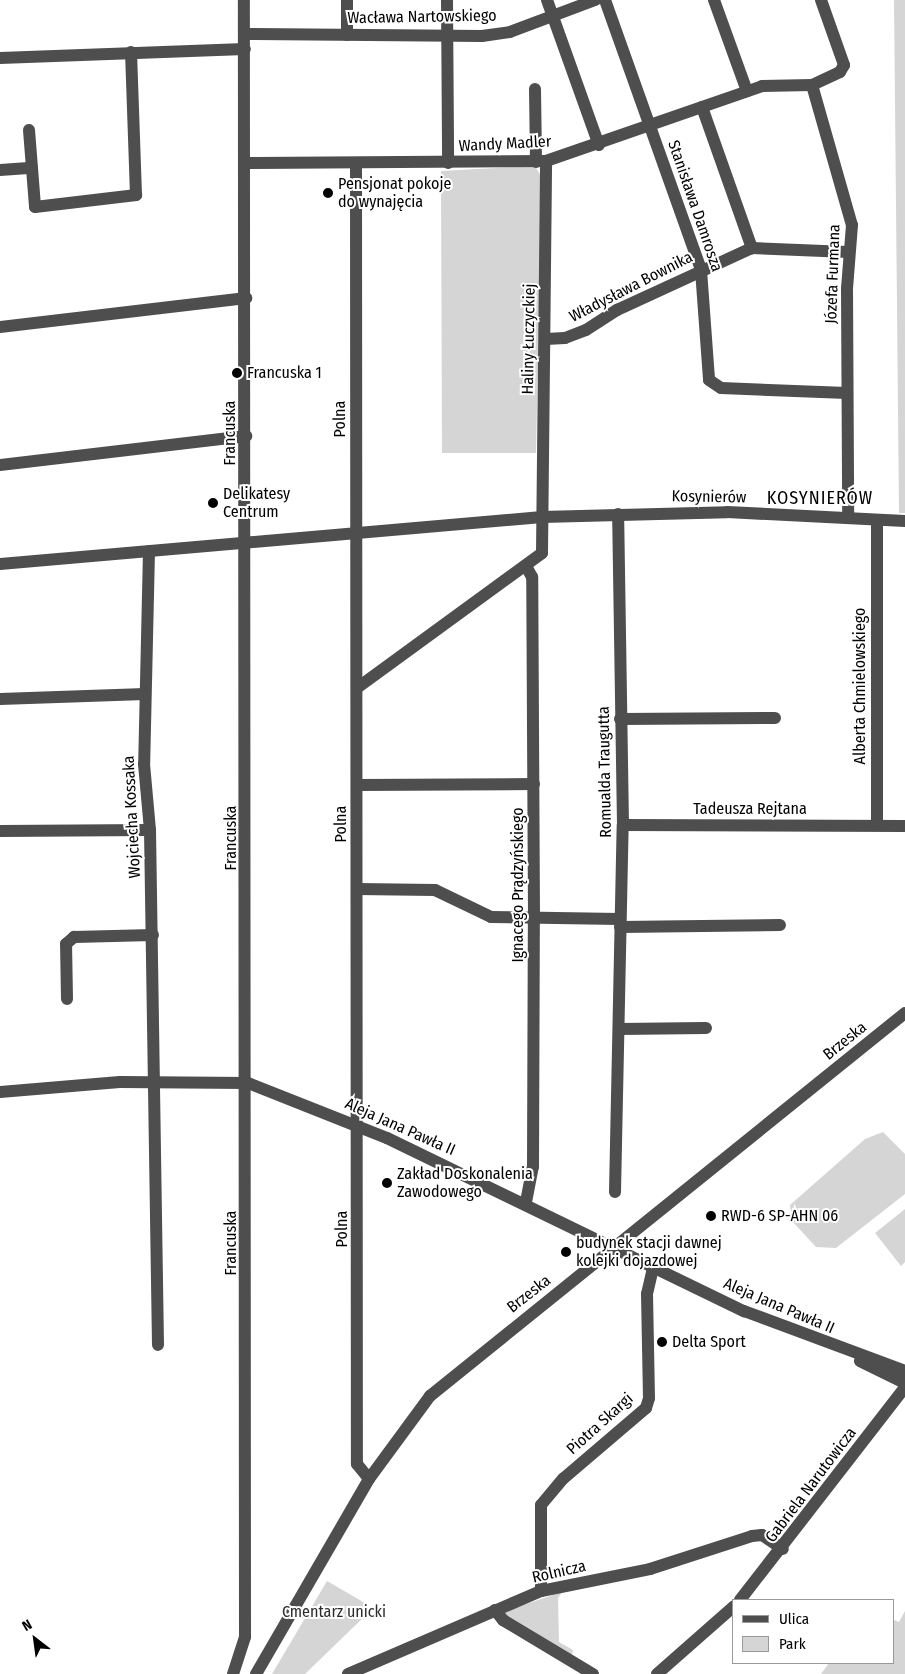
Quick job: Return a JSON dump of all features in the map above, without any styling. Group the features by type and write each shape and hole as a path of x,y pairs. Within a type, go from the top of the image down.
{"street":[{"name":"Francuska","path":"233,1674 245,1636 248,1083 244,0"},
{"path":"347,0 347,35"},
{"path":"447,0 448,163"},
{"path":"547,0 599,145"},
{"name":"Wacława Nartowskiego","path":"244,34 447,36 510,32 595,0"},
{"name":"Stanisława Damrosza","path":"605,0 701,270 706,369 714,385 847,393"},
{"path":"714,0 747,91"},
{"path":"812,85 840,72 844,65 821,0"},
{"path":"0,58 245,49"},
{"path":"30,130 35,207 136,195 131,52"},
{"name":"Wandy Madler","path":"246,163 541,162 599,145 747,91 789,82 812,85"},
{"name":"Józefa Furmana","path":"812,85 851,216 848,252 848,517"},
{"name":"Haliny Łuczyckiej","path":"535,89 541,162 546,339 542,516"},
{"path":"702,107 752,248"},
{"name":"Polna","path":"356,164 357,1464 369,1479"},
{"path":"0,170 32,168"},
{"name":"Władysława Bownika","path":"546,339 565,338 586,330 617,310 752,248 848,252"},
{"path":"0,327 246,298"},
{"path":"0,465 246,436"},
{"name":"Kosynierów","path":"0,564 356,535 453,521 542,516 727,512 905,521"},
{"name":"Romualda Traugutta","path":"615,1192 623,825 618,514"},
{"path":"357,688 527,568 542,553 542,516"},
{"name":"Alberta Chmielowskiego","path":"876,520 877,825"},
{"name":"Wojciecha Kossaka","path":"149,551 144,694 144,764 150,830 154,1081"},
{"name":"Ignacego Prądzyńskiego","path":"526,1202 533,1167 534,916 532,577 527,568"},
{"path":"0,700 144,694"},
{"path":"620,719 775,718"},
{"path":"357,785 534,784"},
{"name":"Tadeusza Rejtana","path":"623,825 877,825"},
{"path":"877,825 905,826"},
{"path":"0,832 150,830"},
{"path":"357,889 435,890 491,917 534,916 620,923 780,925"},
{"path":"67,999 66,944 74,937 153,935"},
{"name":"Brzeska","path":"256,1674 369,1479 430,1396 905,1013"},
{"path":"619,1028 706,1028"},
{"path":"154,1081 158,1345"},
{"name":"Aleja Jana Pawła II","path":"0,1092 154,1081 248,1083 357,1125 526,1202 616,1245 653,1269 838,1348 905,1371"},
{"name":"Piotra Skargi","path":"541,1590 542,1505 564,1478 646,1408 649,1398 647,1294 653,1269"},
{"name":"Aleja Jana Pawła II","path":"838,1348 905,1385"},
{"name":"Gabriela Narutowicza","path":"741,1599 783,1549 892,1407 905,1385"},
{"path":"892,1407 905,1401"},
{"name":"Rolnicza","path":"348,1674 541,1590 650,1569 752,1536 762,1535 783,1549"},
{"path":"657,1674 732,1608"},
{"path":"495,1610 503,1620 593,1674"}],"green space":[{"path":"894,0 905,0 905,513 899,513"},
{"path":"535,166 542,178 536,453 442,453 441,171"},
{"path":"883,1132 905,1154 905,1194 836,1248 816,1247 792,1221 790,1205 865,1139"},
{"path":"905,1209 905,1262 901,1266 875,1233"},
{"name":"Cmentarz unicki","path":"327,1581 365,1603 367,1614 305,1674 272,1674"},
{"path":"562,1592 558,1598 559,1642 573,1650 572,1655 502,1612"},
{"path":"905,1611 905,1674 821,1674 828,1664 895,1664 895,1620 899,1622"}],"place":[{"name":"Pensjonat pokoje do wynajęcia","path":"328,193"},
{"name":"Francuska 1","path":"237,373"},
{"name":"Delikatesy Centrum","path":"213,503"},
{"name":"Zakład Doskonalenia Zawodowego","path":"387,1183"},
{"name":"RWD-6 SP-AHN 06","path":"711,1216"},
{"name":"budynek stacji dawnej kolejki dojazdowej","path":"566,1252"},
{"name":"Delta Sport","path":"662,1342"}],"district":[{"name":"KOSYNIERÓW","path":"820,498"}]}
